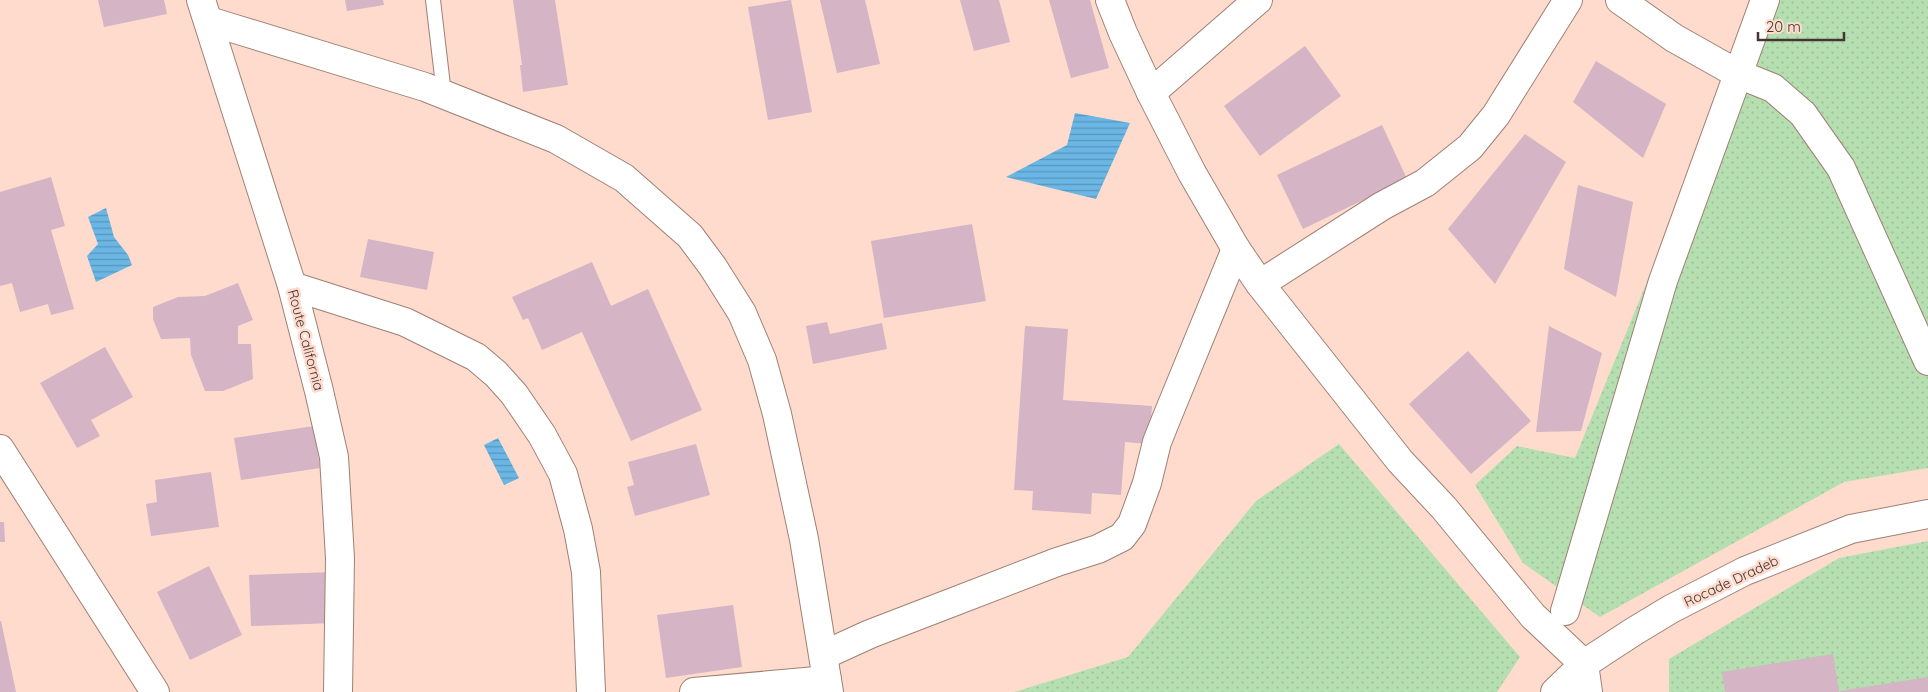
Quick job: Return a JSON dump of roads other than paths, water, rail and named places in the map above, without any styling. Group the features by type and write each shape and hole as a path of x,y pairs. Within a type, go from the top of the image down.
{"street":[{"path":"1110,0 1151,93 1192,173 1236,249 1260,284 1400,461 1444,508 1533,616 1584,664 1588,692"},
{"path":"1151,93 1258,0"},
{"path":"1260,284 1382,206 1425,183 1470,147 1496,115 1568,0"},
{"path":"1620,0 1674,38 1738,74 1773,88 1803,114 1841,168 1928,361"},
{"path":"1565,611 1663,281 1765,0"},
{"path":"205,11 425,86 556,138 624,178 690,236 713,267 742,313 762,360 778,414 804,539 827,676"},
{"name":"Route California","path":"205,11 292,286 334,457 340,558 338,692"},
{"path":"694,692 827,676 870,634 1057,562 1098,549 1122,537 1132,524 1147,483 1157,442 1236,249"},
{"path":"292,286 405,322 476,357 496,374 514,394 542,435 563,474 578,529 586,572 591,692"},
{"path":"0,449 155,692"},
{"name":"Rocade Dradeb","path":"1555,692 1584,664 1671,609 1744,571 1851,529 1928,514"}],"lane":[{"path":"433,0 444,94"}],"water":[{"path":"1075,113 1130,123 1096,199 1006,177 1067,145"},
{"path":"106,208 114,237 128,255 132,265 96,282 87,256 98,244 88,217"},
{"path":"498,438 519,478 504,485 484,445"}]}
